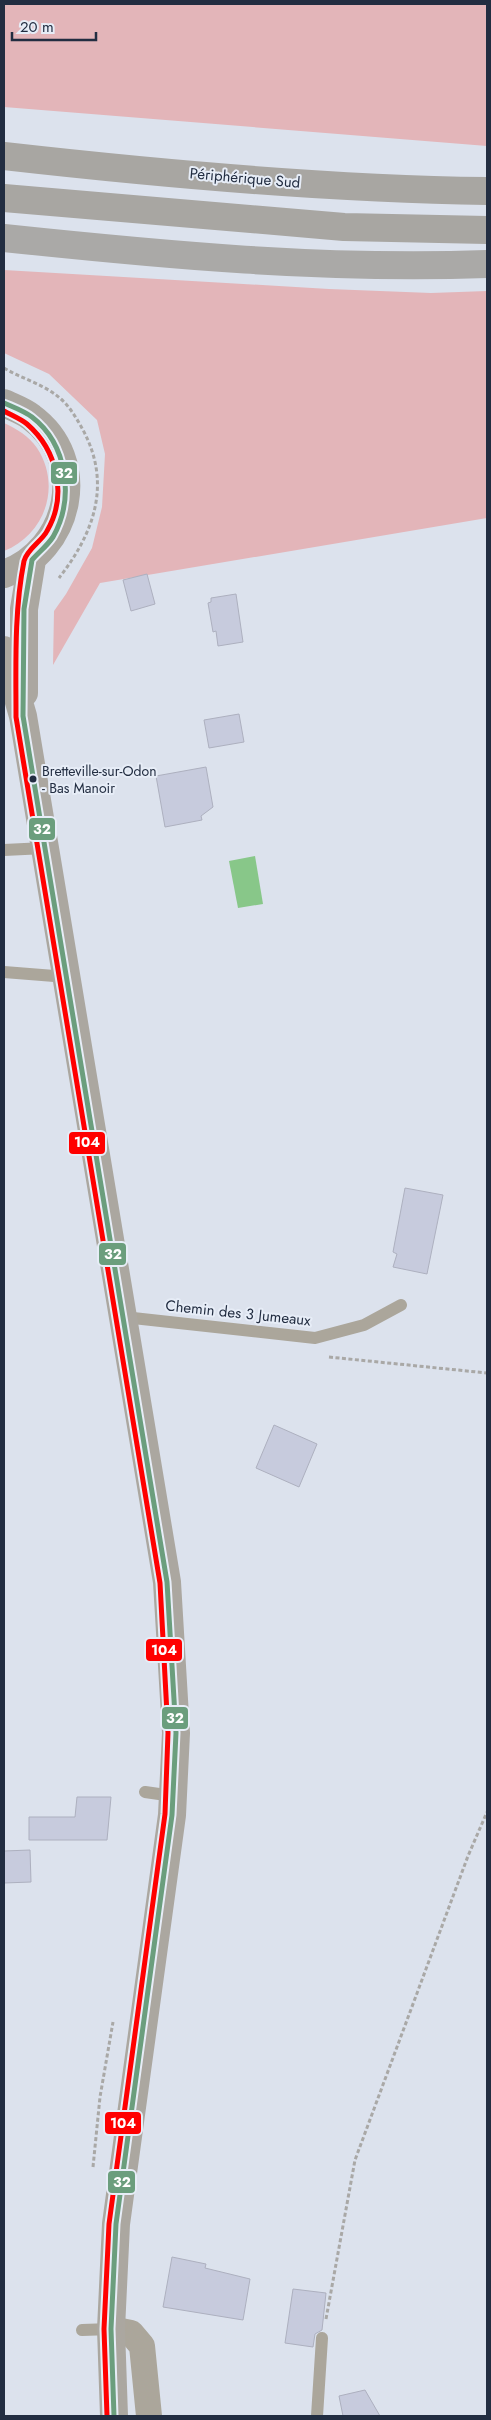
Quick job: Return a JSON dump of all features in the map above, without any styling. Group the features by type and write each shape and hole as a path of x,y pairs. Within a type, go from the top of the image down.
{"highway":[{"name":"Périphérique Sud","path":"4,156 322,184 487,191"},
{"path":"4,198 344,226 487,230"},
{"path":"4,238 268,262 487,264"}],"main road":[{"path":"4,403 32,417 48,435 53,441 65,472 65,504 54,535 32,560 4,574"},
{"path":"23,716 24,609 32,560"},
{"path":"4,650 23,716 168,1582 176,1733 173,1796 116,2224 111,2329 114,2416"}],"street":[{"path":"111,2329 131,2333 142,2346 149,2416"}],"lane":[{"path":"4,850 45,848"},
{"path":"4,972 67,977"},
{"name":"Chemin des 3 Jumeaux","path":"124,1317 315,1338 364,1325 402,1305"},
{"path":"145,1792 173,1796"},
{"path":"82,2330 111,2329"},
{"path":"317,2416 322,2338"}],"path":[{"path":"324,1357 487,1373"},
{"path":"322,2338 355,2160 468,1856 487,1812"},
{"path":"92,2176 100,2097 113,2021"}],"shaded area":[{"path":"4,4 487,4 487,146 4,107"},
{"path":"4,270 329,289 431,293 487,291 487,518 100,583 53,665 54,611 92,548 102,507 105,454 97,420 49,374 4,353"},
{"path":"4,423 22,433 37,448 48,478 48,493 45,508 30,534 18,544 4,551"},
{"path":"255,856 263,904 238,908 229,861"}],"building":[{"path":"147,574 155,604 131,611 123,580"},
{"path":"236,594 243,642 218,646 216,631 213,632 208,603 211,602 211,598"},
{"path":"239,714 244,742 209,748 204,720"},
{"path":"206,767 213,807 201,816 202,820 165,827 156,776"},
{"path":"405,1188 443,1195 427,1274 393,1267 397,1254 393,1252"},
{"path":"274,1425 317,1444 299,1487 256,1468"},
{"path":"77,1797 111,1797 107,1840 29,1840 29,1817 75,1817"},
{"path":"30,1850 31,1882 4,1883 4,1851"},
{"path":"172,2257 206,2264 205,2268 250,2279 243,2320 163,2307"},
{"path":"293,2289 326,2293 322,2330 315,2334 313,2347 285,2343"},
{"path":"365,2390 380,2416 343,2416 339,2396"}],"transit line":[{"name":"32","path":"4,403 29,415 44,428 60,457 64,472 64,506 60,522 51,540 32,560"},
{"name":"104","path":"4,411 25,422 46,447 52,460 58,488 57,503 47,531 31,549 24,561 16,638 16,717 160,1583 168,1733 165,1814 109,2224 104,2329 107,2416"},
{"name":"32","path":"32,560 24,609 23,716 167,1582 176,1733 172,1815 116,2224 111,2329 114,2416"}],"place":[{"name":"Bretteville-sur-Odon - Bas Manoir","path":"33,779"}]}
